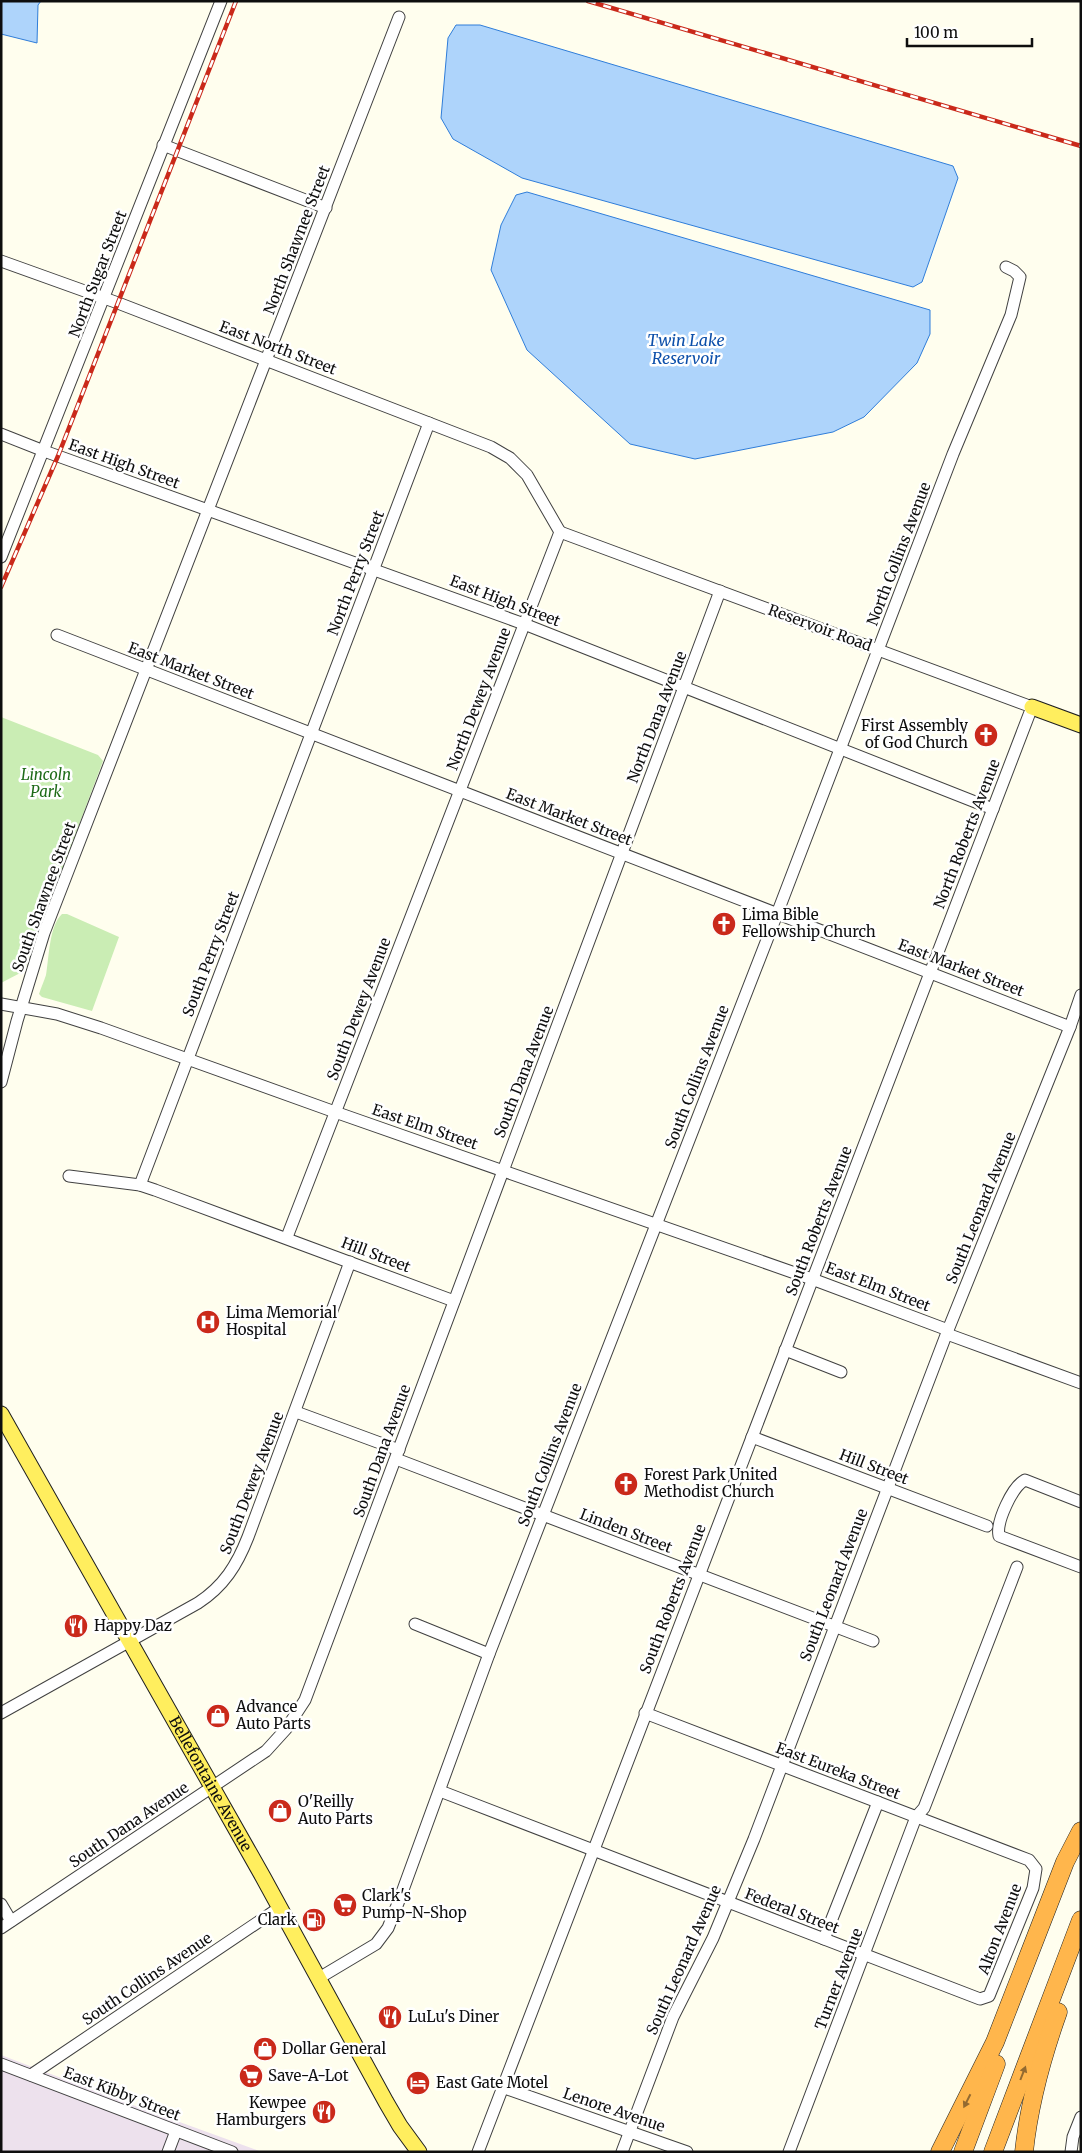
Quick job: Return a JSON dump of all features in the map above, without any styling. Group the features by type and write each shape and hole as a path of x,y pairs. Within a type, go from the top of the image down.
{"highway":[{"path":"940,2152 995,2042 1065,1862 1081,1830"},
{"path":"963,2152 1081,1839"},
{"path":"993,2152 1081,1920"},
{"path":"1024,2152 1030,2111 1040,2068 1081,1948"}],"main road":[{"name":"Reservoir Road","path":"1032,707 1081,724"},
{"name":"Bellefontaine Avenue","path":"1,1414 319,1978 386,2102 400,2126 419,2152"}],"street":[{"name":"North Sugar Street","path":"1,557 221,1"},
{"name":"North Shawnee Street","path":"147,670 399,17"},
{"path":"163,145 326,208"},
{"name":"East North Street","path":"1,261 105,298 502,452 518,464 560,532"},
{"name":"North Collins Avenue","path":"777,914 956,447 1011,315 1020,277 1006,267"},
{"name":"North Perry Street","path":"311,734 429,423"},
{"name":"East High Street","path":"1,434 524,624 993,808"},
{"name":"Reservoir Road","path":"560,532 1032,707"},
{"name":"North Dewey Avenue","path":"459,791 560,532"},
{"name":"North Dana Avenue","path":"622,854 720,591"},
{"name":"East Market Street","path":"57,635 1070,1027"},
{"name":"South Shawnee Street","path":"1,1082 41,941 147,670"},
{"name":"North Roberts Avenue","path":"930,973 1032,707"},
{"name":"South Perry Street","path":"140,1185 311,734"},
{"name":"South Dewey Avenue","path":"287,1237 459,791"},
{"name":"South Dana Avenue","path":"1,1928 266,1751 286,1729 305,1700 622,854"},
{"name":"South Collins Avenue","path":"319,1978 376,1944 383,1937 400,1898 489,1654 777,914"},
{"name":"South Roberts Avenue","path":"478,2152 930,973"},
{"name":"South Leonard Avenue","path":"622,2152 673,2017 713,1938 782,1765 948,1332 1070,1027 1081,995"},
{"name":"East Elm Street","path":"1,1004 80,1021 812,1278 1081,1383"},
{"path":"69,1176 140,1185"},
{"name":"Hill Street","path":"140,1185 287,1237 454,1301"},
{"name":"South Dewey Avenue","path":"1,1713 205,1599 223,1584 231,1574 248,1537 296,1412 350,1262"},
{"path":"785,1350 841,1372"},
{"name":"Linden Street","path":"296,1412 543,1515 873,1641"},
{"name":"Hill Street","path":"752,1437 986,1526"},
{"path":"1081,1502 1025,1480 1014,1491 998,1529 999,1536 1081,1567"},
{"name":"Turner Avenue","path":"789,2152 916,1817 924,1808 1017,1567"},
{"path":"415,1624 489,1654"},
{"name":"East Eureka Street","path":"645,1714 1019,1856"},
{"name":"Federal Street","path":"440,1791 980,1999 985,1999 992,1992"},
{"path":"824,1939 878,1802"},
{"name":"Alton Avenue","path":"992,1992 1036,1878 1036,1868 1033,1864 1019,1856"},
{"path":"1,1904 11,1921"},
{"name":"South Collins Avenue","path":"31,2076 279,1908"},
{"name":"East Kibby Street","path":"1,2064 232,2152"},
{"name":"Lenore Avenue","path":"502,2087 687,2152"},
{"path":"1071,2152 1073,2137 1081,2117"},
{"path":"168,2152 176,2131"}],"shaded area":[{"path":"1,2055 119,2100 262,2152 1,2152"}],"green space":[{"name":"Lincoln Park","path":"1,717 98,755 103,761 24,971 1,983"},
{"path":"62,914 67,914 119,937 92,1011 42,997 39,994 46,975 54,926"}],"water":[{"path":"1,1 41,1 38,5 37,43 1,34"},
{"path":"456,25 480,25 953,166 958,178 922,282 913,287 522,178 453,139 441,118 448,38"},
{"name":"Twin Lake Reservoir","path":"527,192 930,310 930,334 917,363 864,417 833,432 695,459 630,444 527,350 491,270 501,225 516,195"}],"railway":[{"path":"1,587 58,456 236,1"},
{"path":"588,1 1081,146"}],"place":[{"name":"First Assembly of God Church","path":"986,735"},
{"name":"Lima Bible Fellowship Church","path":"724,924"},
{"name":"Lima Memorial Hospital","path":"208,1322"},
{"name":"Forest Park United Methodist Church","path":"626,1484"},
{"name":"Happy Daz","path":"76,1626"},
{"name":"Advance Auto Parts","path":"218,1716"},
{"name":"O'Reilly Auto Parts","path":"280,1811"},
{"name":"Clark's Pump-N-Shop","path":"345,1905"},
{"name":"Clark","path":"314,1920"},
{"name":"LuLu's Diner","path":"390,2017"},
{"name":"Dollar General","path":"265,2049"},
{"name":"Save-A-Lot","path":"251,2076"},
{"name":"East Gate Motel","path":"418,2083"},
{"name":"Kewpee Hamburgers","path":"324,2112"}]}
